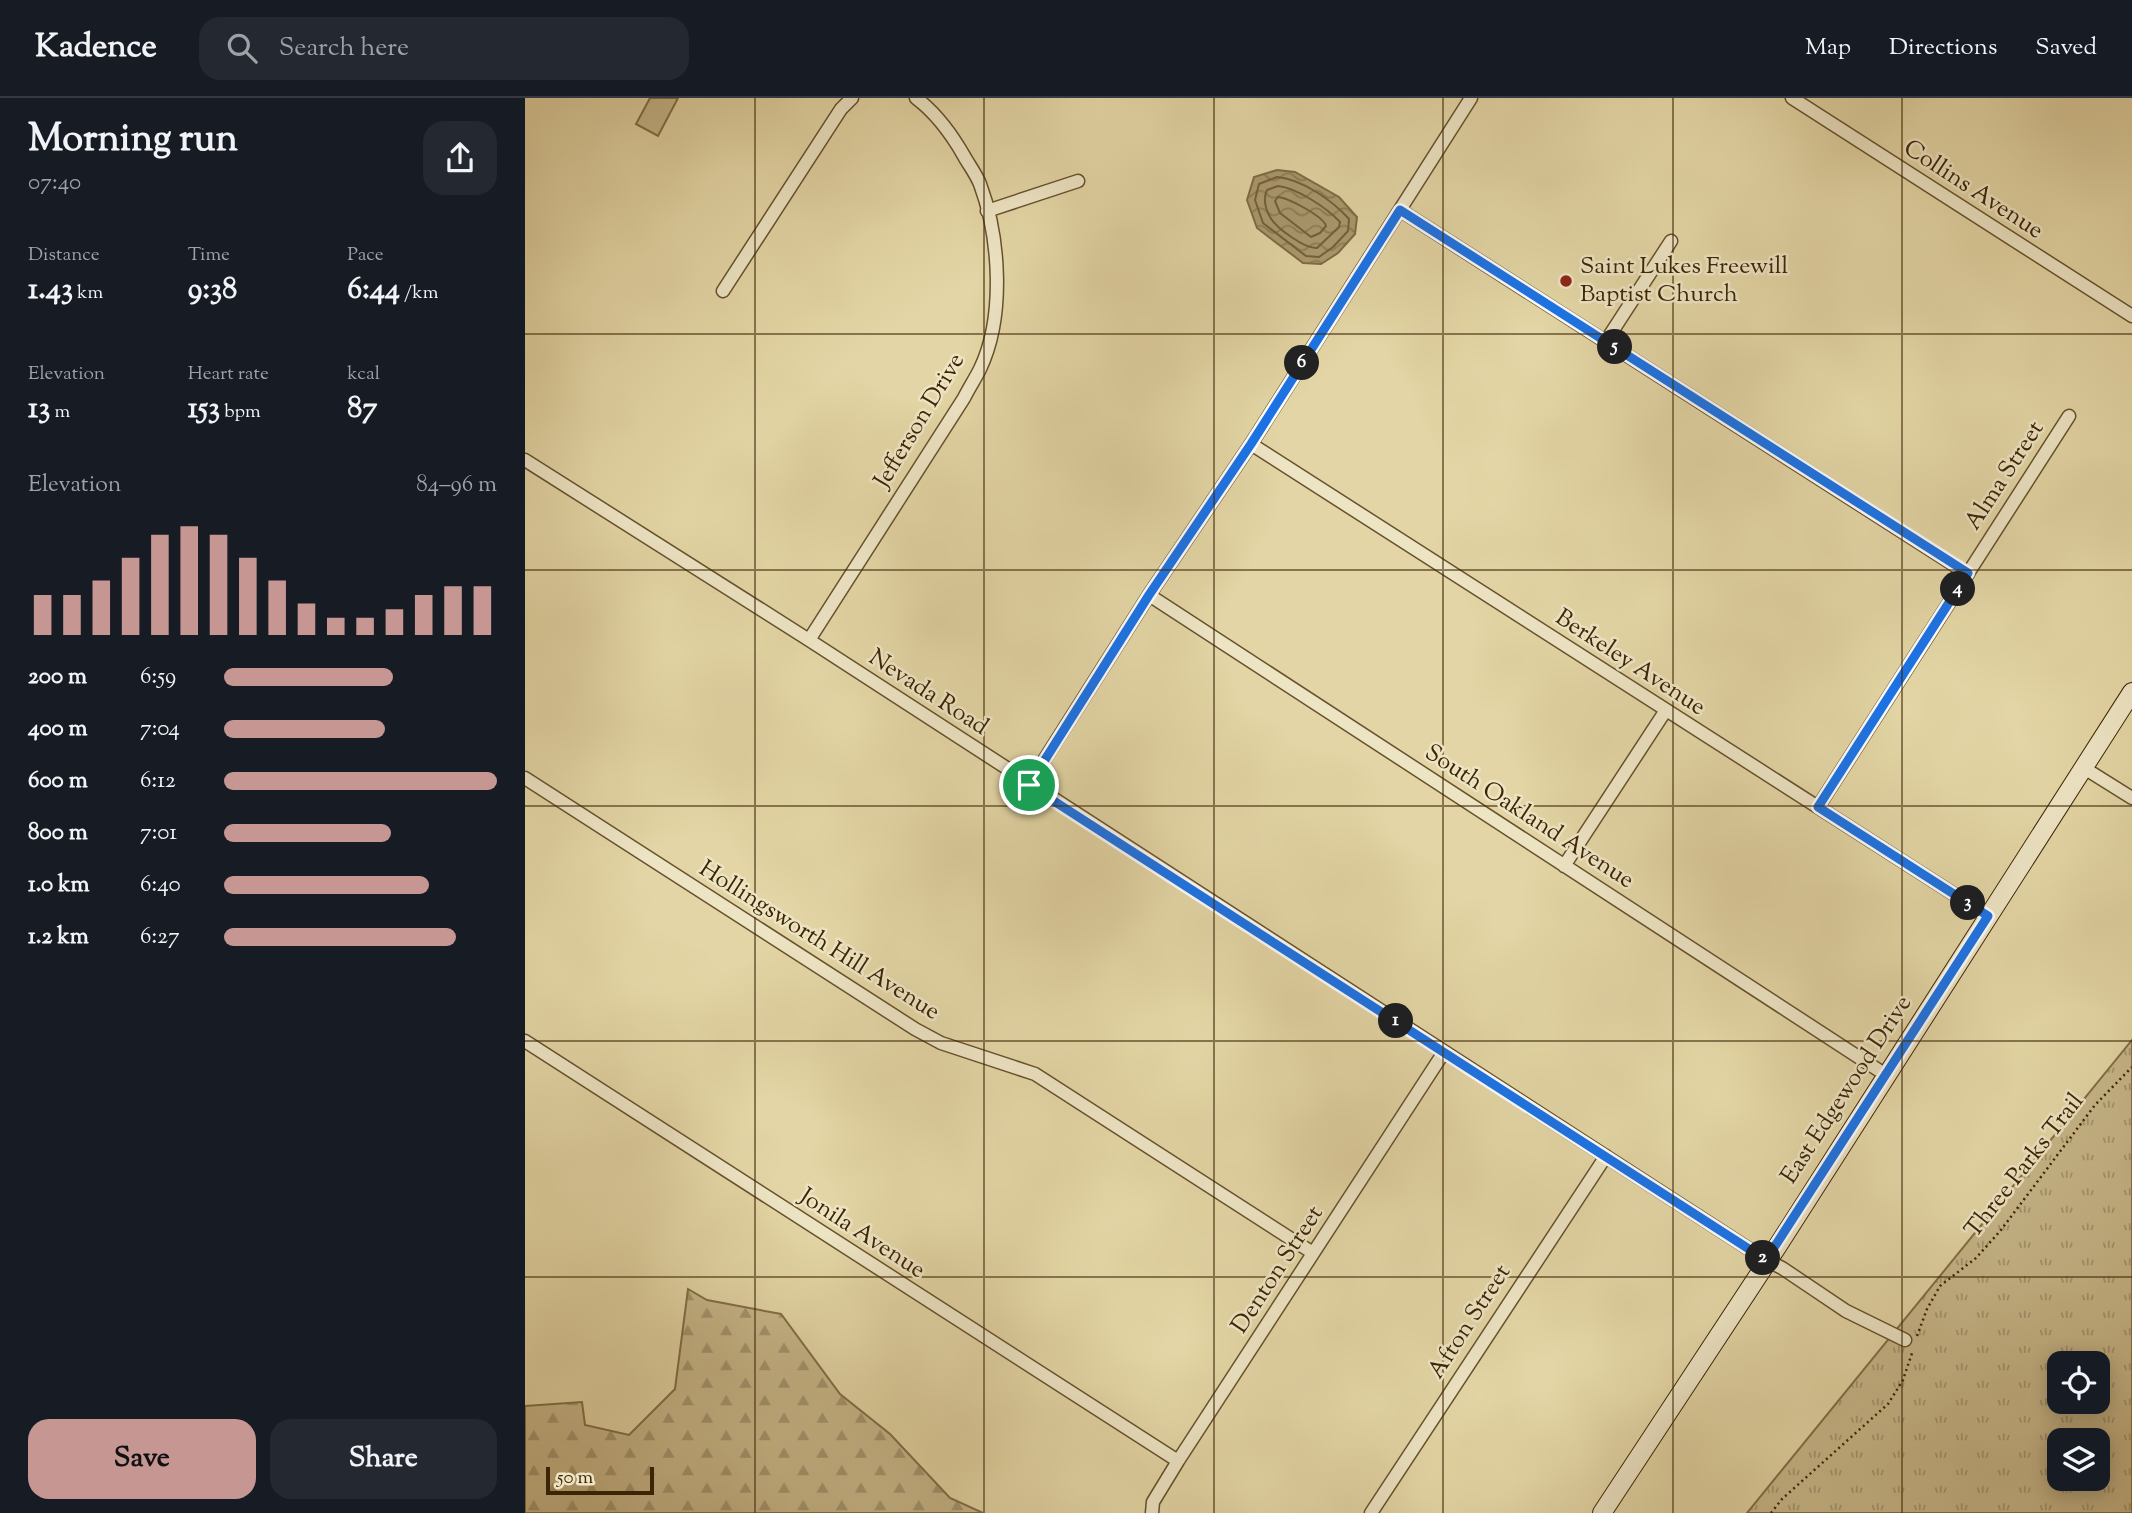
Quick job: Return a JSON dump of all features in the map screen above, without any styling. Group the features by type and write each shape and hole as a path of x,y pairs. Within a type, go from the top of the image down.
{"street":[{"path":"723,291 841,109 852,98"},
{"name":"Jefferson Drive","path":"809,640 981,367 992,327 997,295 996,250 979,183 956,142 916,98"},
{"path":"1029,785 1149,595 1251,444 1471,98"},
{"name":"Collins Avenue","path":"1792,98 2132,316"},
{"path":"988,211 1078,181"},
{"path":"1400,210 1968,573"},
{"path":"1606,341 1671,241"},
{"name":"Alma Street","path":"1818,807 2069,416"},
{"name":"Berkeley Avenue","path":"1251,444 1988,916"},
{"name":"Nevada Road","path":"525,460 809,640 1029,785 1846,1311 1912,1341"},
{"name":"South Oakland Avenue","path":"1149,595 1886,1074"},
{"name":"East Edgewood Drive","path":"1602,1513 2132,692"},
{"path":"1564,866 1666,710"},
{"path":"2084,768 2132,798"},
{"name":"Hollingsworth Hill Avenue","path":"525,778 915,1029 941,1043 1035,1074 1313,1253"},
{"name":"Jonila Avenue","path":"525,1041 1178,1461"},
{"name":"Denton Street","path":"1152,1513 1153,1502 1178,1461 1444,1052"},
{"name":"Afton Street","path":"1371,1513 1606,1156"}],"path":[{"name":"Three Parks Trail","path":"1771,1513 1782,1499 1888,1404 1903,1380 1912,1341 1940,1286 1976,1258 2001,1230 2095,1105 2132,1067"}],"green space":[{"path":"650,98 678,98 658,136 636,124"},
{"path":"2132,1040 2132,1513 1747,1513"},
{"path":"688,1289 707,1300 781,1314 840,1394 890,1434 950,1498 983,1513 525,1513 525,1406 582,1402 585,1425 629,1435 675,1389"}],"water":[{"path":"1277,170 1295,172 1339,197 1357,217 1355,234 1338,253 1321,264 1303,263 1257,228 1247,200 1254,177"}],"place":[{"name":"Saint Lukes Freewill Baptist Church","path":"1566,281"}],"route":[{"path":"1400,210 1968,573 1818,807 1988,916 1777,1247 1766,1260 1029,785 1079,703 1251,444 1400,210"}]}
